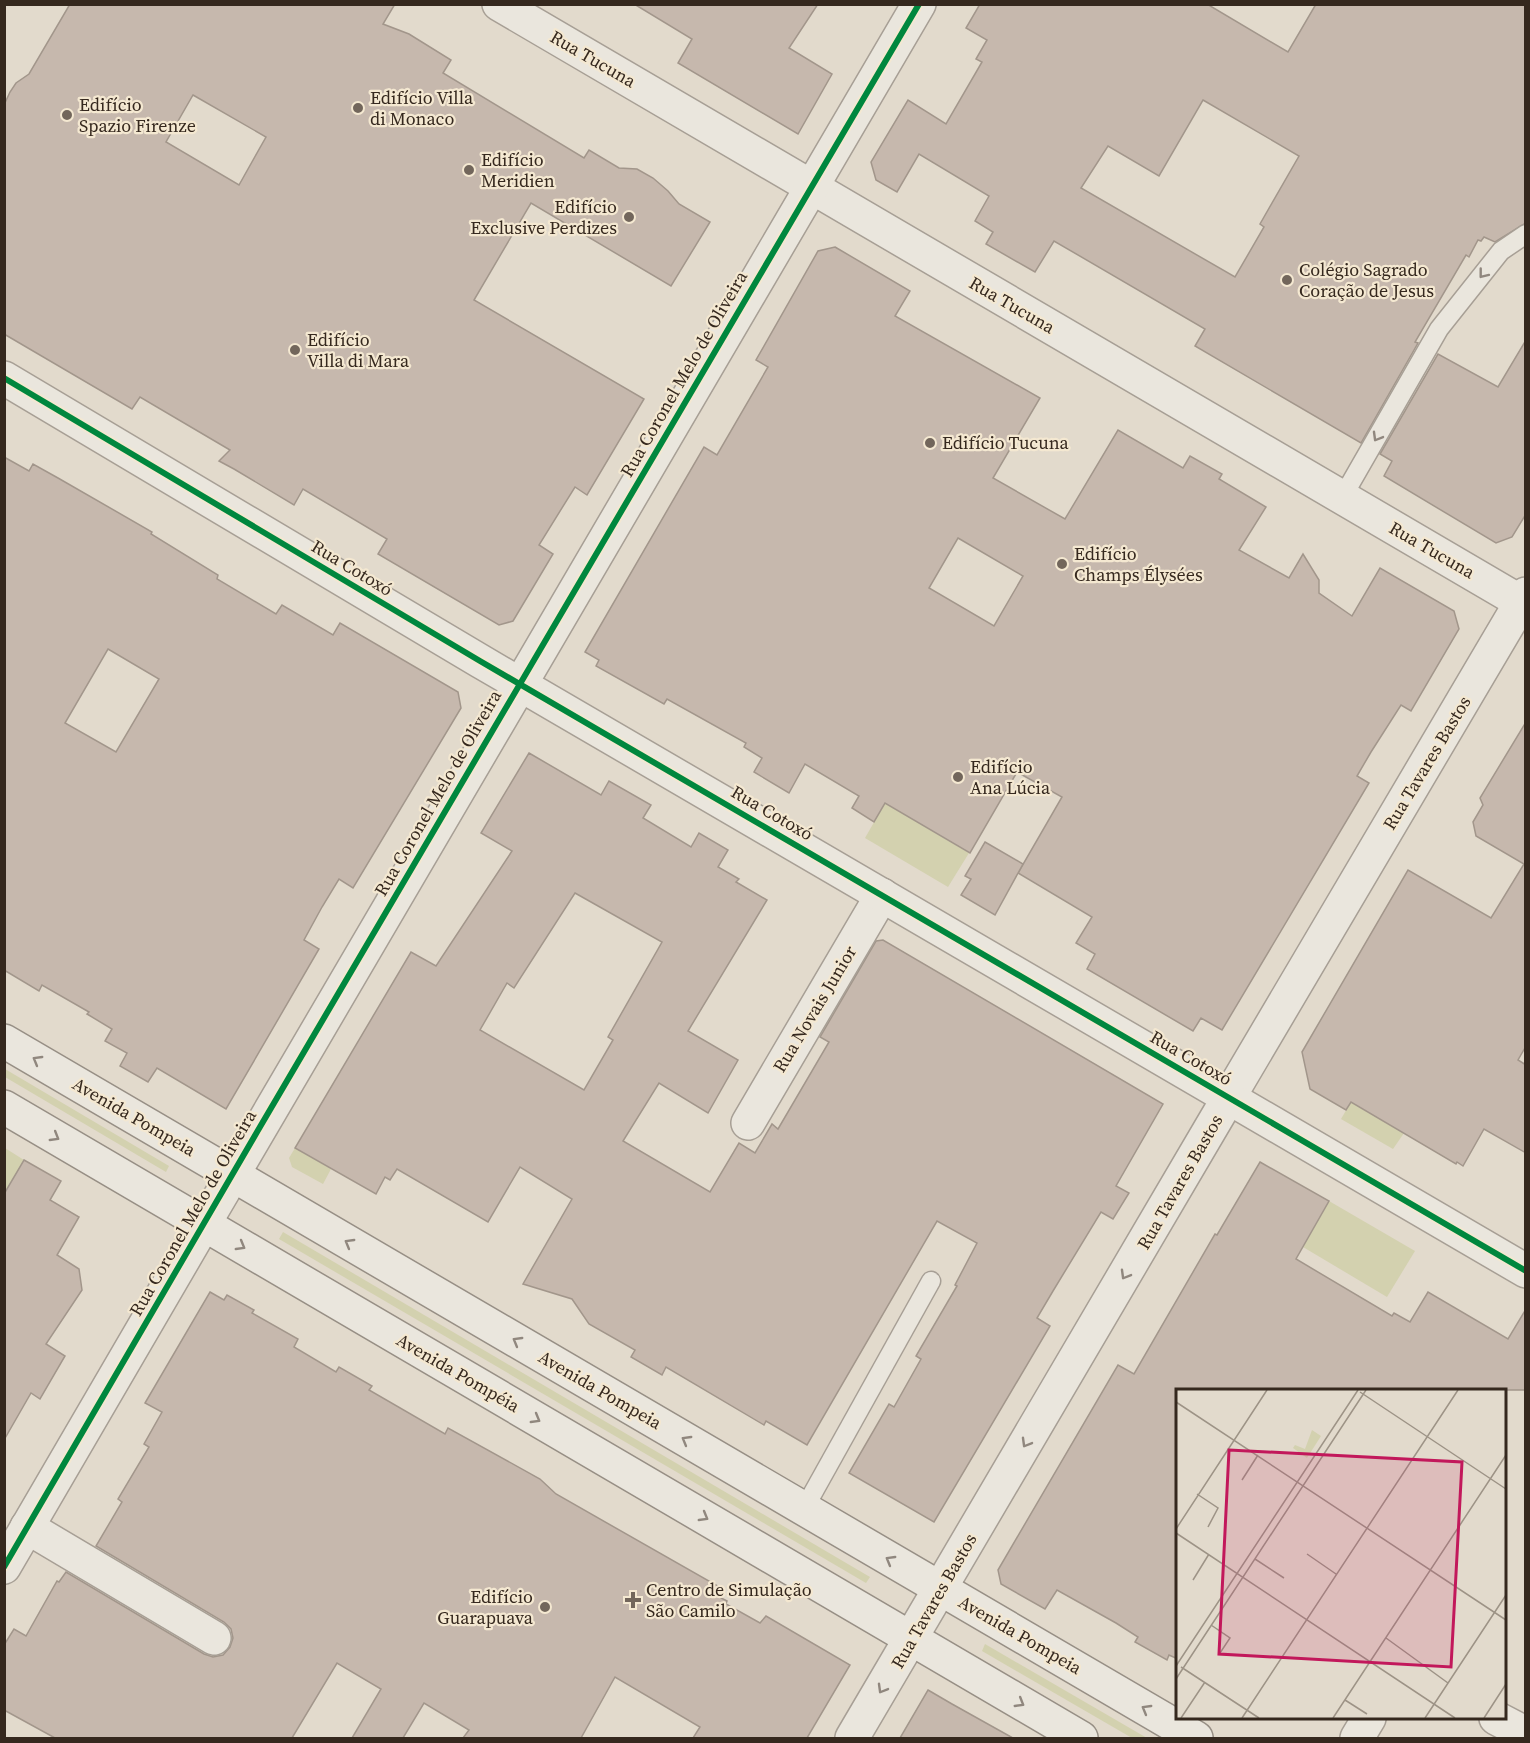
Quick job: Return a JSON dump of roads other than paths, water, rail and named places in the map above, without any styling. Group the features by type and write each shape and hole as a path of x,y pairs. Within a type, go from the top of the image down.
{"street":[{"name":"Rua Tucuna","path":"500,4 1342,498 1524,600"},
{"name":"Rua Coronel Melo de Oliveira","path":"4,1568 232,1174 919,4"},
{"name":"Rua Cotoxó","path":"4,378 480,661 1526,1270"},
{"name":"Rua Tavares Bastos","path":"852,1738 1524,600"},
{"name":"Rua Novais Junior","path":"748,1123 882,895"},
{"name":"Avenida Pompeia","path":"4,1041 1196,1738"},
{"name":"Avenida Pompéia","path":"4,1107 912,1639"},
{"path":"27,1527 214,1638"},
{"path":"912,1639 1081,1738"},
{"path":"1357,1738 1368,1719"}],"lane":[{"path":"1342,498 1439,329 1501,251 1526,234"},
{"path":"804,1509 931,1281"}],"place":[{"name":"Edifício Villa di Monaco","path":"358,108"},
{"name":"Edifício Spazio Firenze","path":"67,115"},
{"name":"Edifício Meridien","path":"469,170"},
{"name":"Edifício Exclusive Perdizes","path":"629,217"},
{"name":"Colégio Sagrado Coração de Jesus","path":"1287,280"},
{"name":"Edifício Villa di Mara","path":"295,350"},
{"name":"Edifício Tucuna","path":"930,443"},
{"name":"Edifício Champs Élysées","path":"1062,564"},
{"name":"Edifício Ana Lúcia","path":"958,777"},
{"name":"Centro de Simulação São Camilo","path":"633,1600"},
{"name":"Edifício Guarapuava","path":"545,1607"}]}
